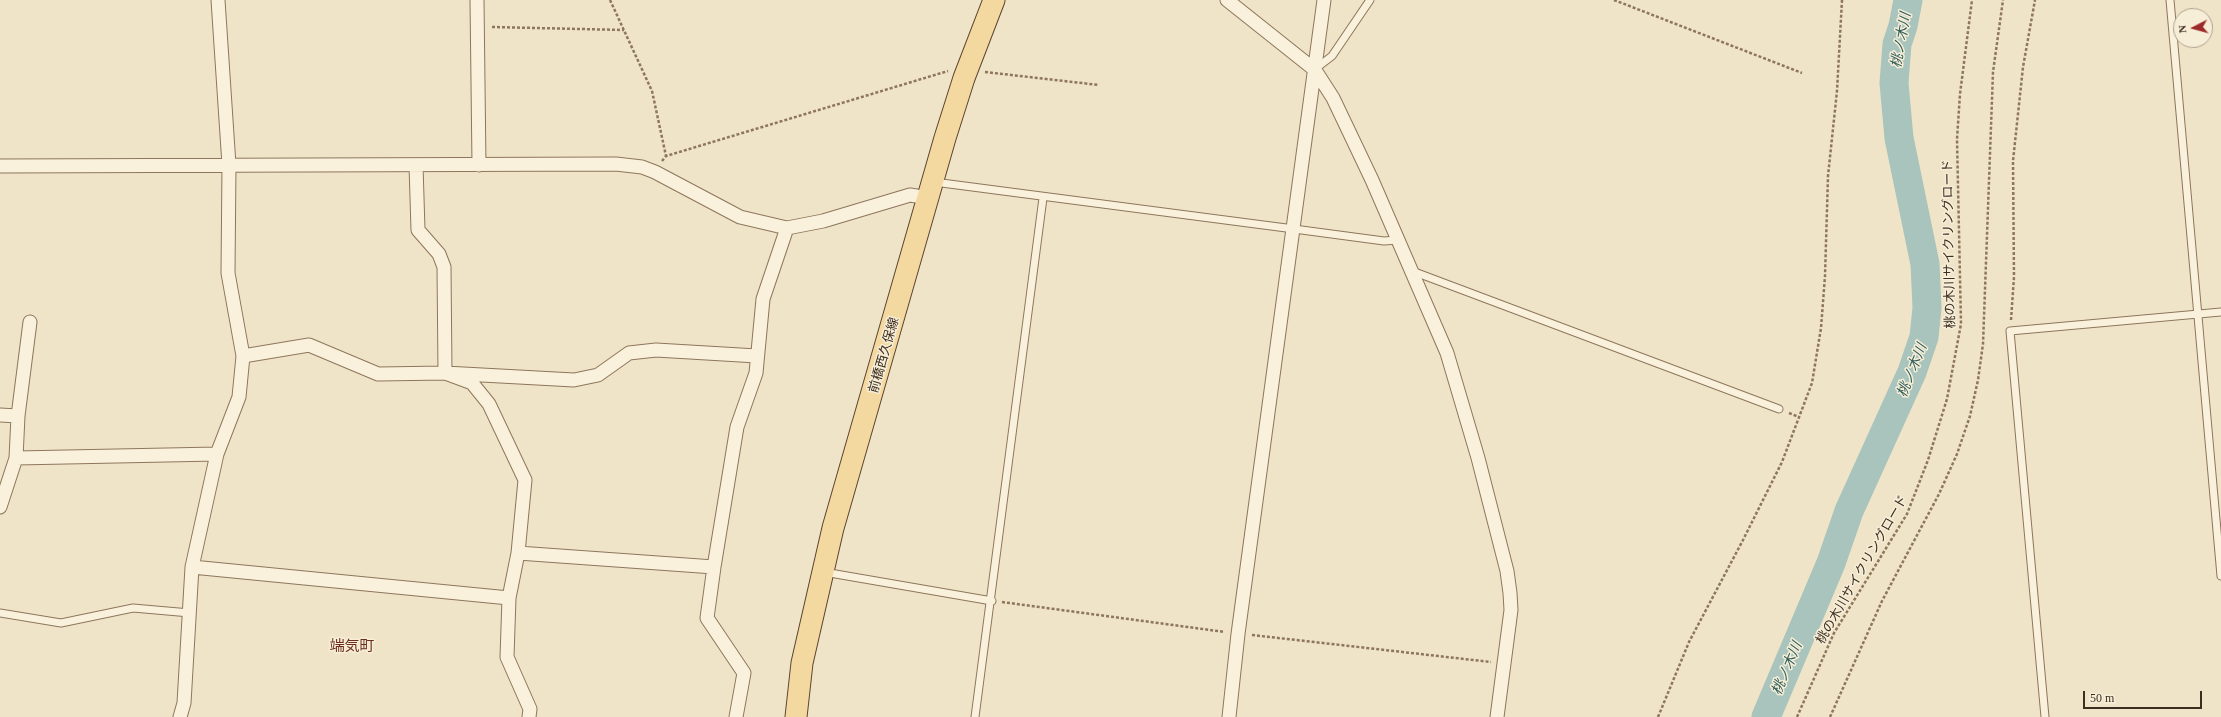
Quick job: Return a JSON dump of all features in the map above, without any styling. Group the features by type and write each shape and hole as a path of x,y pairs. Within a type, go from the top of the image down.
{"main road":[{"name":"前橋西久保線","path":"796,717 802,663 835,520 945,138 994,0"}],"street":[{"path":"180,717 184,703 192,567 217,454 239,397 243,356 228,273 229,165 218,0"},
{"path":"477,0 479,165"},
{"path":"1227,0 1315,70 1332,98 1362,160 1447,353 1478,458 1507,571 1511,610 1497,717"},
{"path":"1229,717 1238,634 1324,0"},
{"path":"0,166 616,164 642,167 655,172 740,217 787,228 824,221 931,190"},
{"path":"416,165 418,230 439,254 444,267 445,373"},
{"path":"736,717 744,673 707,618 737,427 756,373 763,298 787,228"},
{"path":"0,507 16,458 18,416 30,322"},
{"path":"243,356 309,345 378,374 445,373 574,380 598,374 629,353 656,350 757,356"},
{"path":"445,373 472,383 489,404 525,480 518,553 509,598 507,657 530,709 529,717"},
{"path":"0,415 18,416"},
{"path":"16,458 217,454"},
{"path":"518,553 714,567"},
{"path":"192,567 509,598"}],"lane":[{"path":"1315,70 1332,56 1370,0"},
{"path":"2170,0 2221,576"},
{"path":"931,190 1043,198 1384,240 1398,240"},
{"path":"975,717 992,601 1043,198"},
{"path":"1410,271 1779,409"},
{"path":"2045,717 2010,331 2221,312"},
{"path":"822,572 992,601"},
{"path":"0,613 61,623 133,608 190,613"}],"path":[{"path":"610,0 652,91 666,156 950,70 968,70 1099,85"},
{"path":"1614,0 1802,73"},
{"path":"1658,717 1688,642 1743,540 1782,462 1812,383 1822,321 1828,176 1837,91 1842,0"},
{"name":"桃の木川サイクリングロード","path":"1797,717 1834,633 1907,514 1928,460 1947,399 1961,324 1957,139 1960,94 1972,0"},
{"path":"1830,717 1882,601 1939,494 1957,454 1970,416 1978,380 1983,336 1993,72 2003,0"},
{"path":"2010,331 2014,277 2014,161 2022,67 2035,0"},
{"path":"477,26 624,30"},
{"path":"992,601 1238,634 1504,664"}],"waterway":[{"name":"桃ノ木川","path":"1766,717 1831,563 1849,511 1912,372 1924,337 1927,308 1925,264 1899,138 1894,83 1897,44 1903,26 1908,0"}],"district":[{"name":"端気町","path":"352,645"}]}
